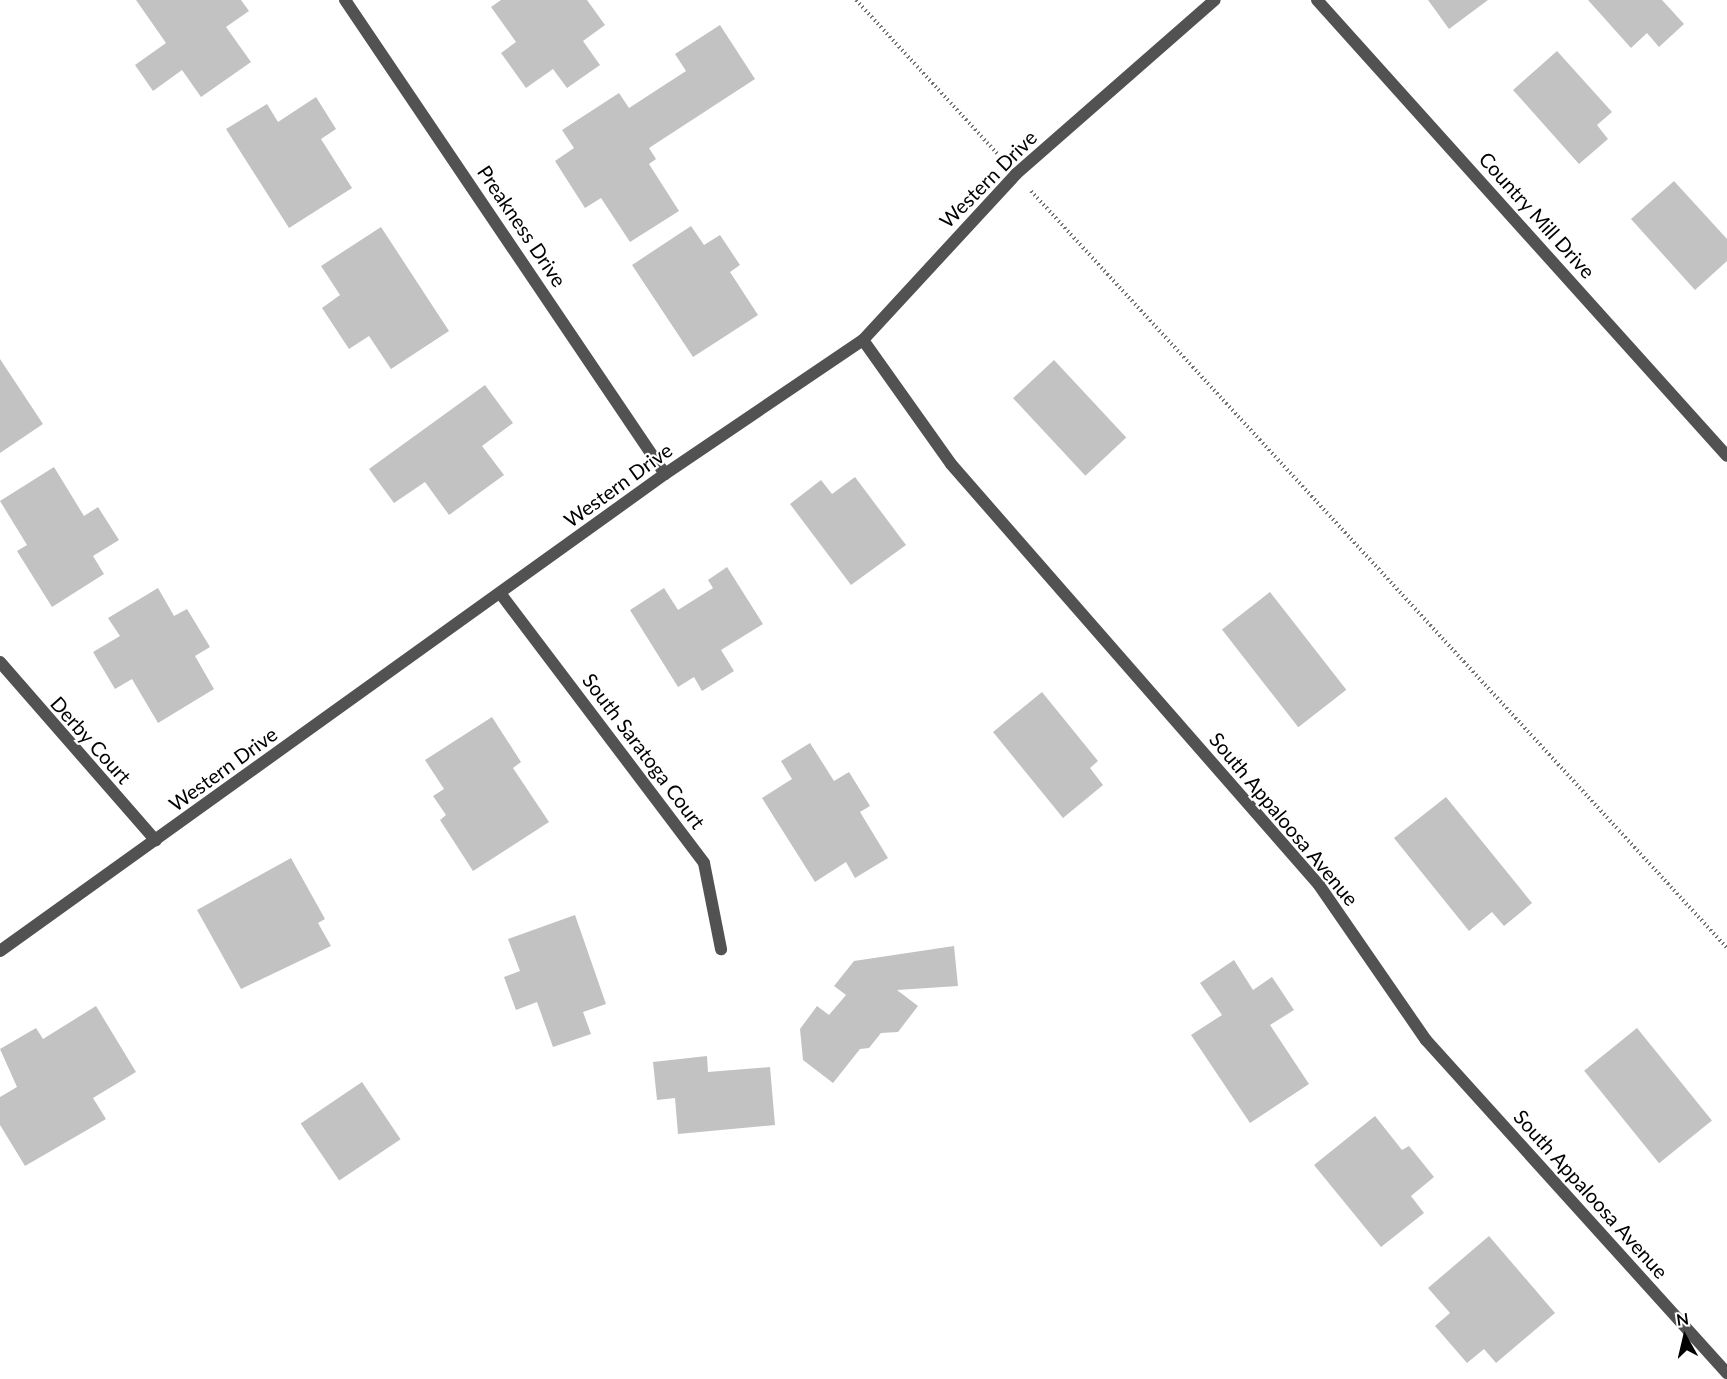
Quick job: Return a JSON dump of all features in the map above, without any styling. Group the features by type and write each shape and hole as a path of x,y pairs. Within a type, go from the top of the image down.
{"street":[{"name":"Preakness Drive","path":"345,0 665,474"},
{"name":"Western Drive","path":"0,951 665,474 863,340 1016,174 1215,0"},
{"name":"Country Mill Drive","path":"1317,0 1727,456"},
{"name":"South Appaloosa Avenue","path":"863,340 951,464 1319,885 1426,1040 1727,1373"},
{"name":"South Saratoga Court","path":"500,593 704,862 721,950"},
{"name":"Derby Court","path":"0,662 156,841"}],"path":[{"path":"856,0 1001,157"},
{"path":"1039,200 1727,948"}],"building":[{"path":"136,0 241,0 249,11 226,27 251,62 201,97 182,70 153,91 135,65 166,43"},
{"path":"501,0 587,0 605,25 583,41 600,65 567,88 553,69 526,88 501,53 516,42 491,7"},
{"path":"1428,0 1488,0 1449,29"},
{"path":"1588,0 1662,0 1684,24 1659,47 1647,33 1631,48"},
{"path":"720,25 755,79 649,148 656,159 649,164 679,211 630,242 601,198 585,208 555,161 574,148 562,130 619,93 629,108 686,71 675,54"},
{"path":"1557,51 1612,112 1597,125 1608,139 1579,164 1513,90"},
{"path":"316,97 336,129 321,139 352,188 289,228 226,129 267,104 278,122"},
{"path":"1674,181 1727,239 1727,261 1695,290 1631,219"},
{"path":"691,226 704,245 720,235 740,265 730,272 758,315 693,357 632,265"},
{"path":"381,227 449,331 391,369 369,336 349,349 322,308 340,295 321,266"},
{"path":"0,359 43,424 0,453"},
{"path":"1054,360 1126,438 1085,476 1013,398"},
{"path":"485,385 513,423 482,446 504,475 449,515 425,482 394,503 369,469"},
{"path":"54,467 84,516 98,507 119,540 93,556 104,574 52,607 17,551 27,545 0,501"},
{"path":"855,477 906,545 851,585 790,504 821,480 832,494"},
{"path":"727,567 763,624 721,650 734,671 702,691 694,677 678,687 630,610 664,588 678,610 713,588 708,580"},
{"path":"158,588 174,616 187,609 210,647 195,656 214,689 158,723 132,679 115,689 93,652 120,636 108,618"},
{"path":"1270,592 1346,690 1298,727 1222,630"},
{"path":"1042,692 1098,761 1090,768 1103,785 1063,818 993,732"},
{"path":"492,717 521,762 513,768 549,822 473,871 440,820 446,815 433,796 444,789 425,760"},
{"path":"810,743 834,781 849,772 870,806 860,812 888,858 855,878 846,862 815,882 762,798 792,779 781,761"},
{"path":"1446,797 1532,903 1504,926 1492,912 1469,931 1394,838"},
{"path":"291,858 325,919 318,923 331,946 241,989 197,910"},
{"path":"575,915 606,1004 583,1012 591,1034 553,1047 537,1002 516,1010 504,977 520,971 508,939"},
{"path":"954,946 958,986 897,990 918,1006 898,1032 881,1033 869,1048 860,1049 833,1083 803,1060 800,1029 817,1006 829,1015 846,995 834,986 854,961"},
{"path":"1234,960 1253,990 1272,977 1294,1010 1270,1025 1309,1084 1250,1123 1191,1035 1222,1015 1200,983"},
{"path":"96,1006 136,1072 93,1098 106,1119 25,1166 0,1125 0,1097 17,1087 0,1049 36,1028 43,1039"},
{"path":"1637,1028 1712,1120 1659,1163 1584,1071"},
{"path":"707,1056 708,1072 770,1067 775,1125 678,1134 675,1098 657,1100 653,1062"},
{"path":"362,1082 401,1139 339,1181 301,1123"},
{"path":"1375,1116 1402,1150 1409,1146 1434,1177 1411,1196 1424,1213 1381,1247 1314,1165"},
{"path":"1489,1236 1555,1313 1496,1363 1484,1349 1467,1363 1435,1326 1450,1313 1428,1288"}]}
